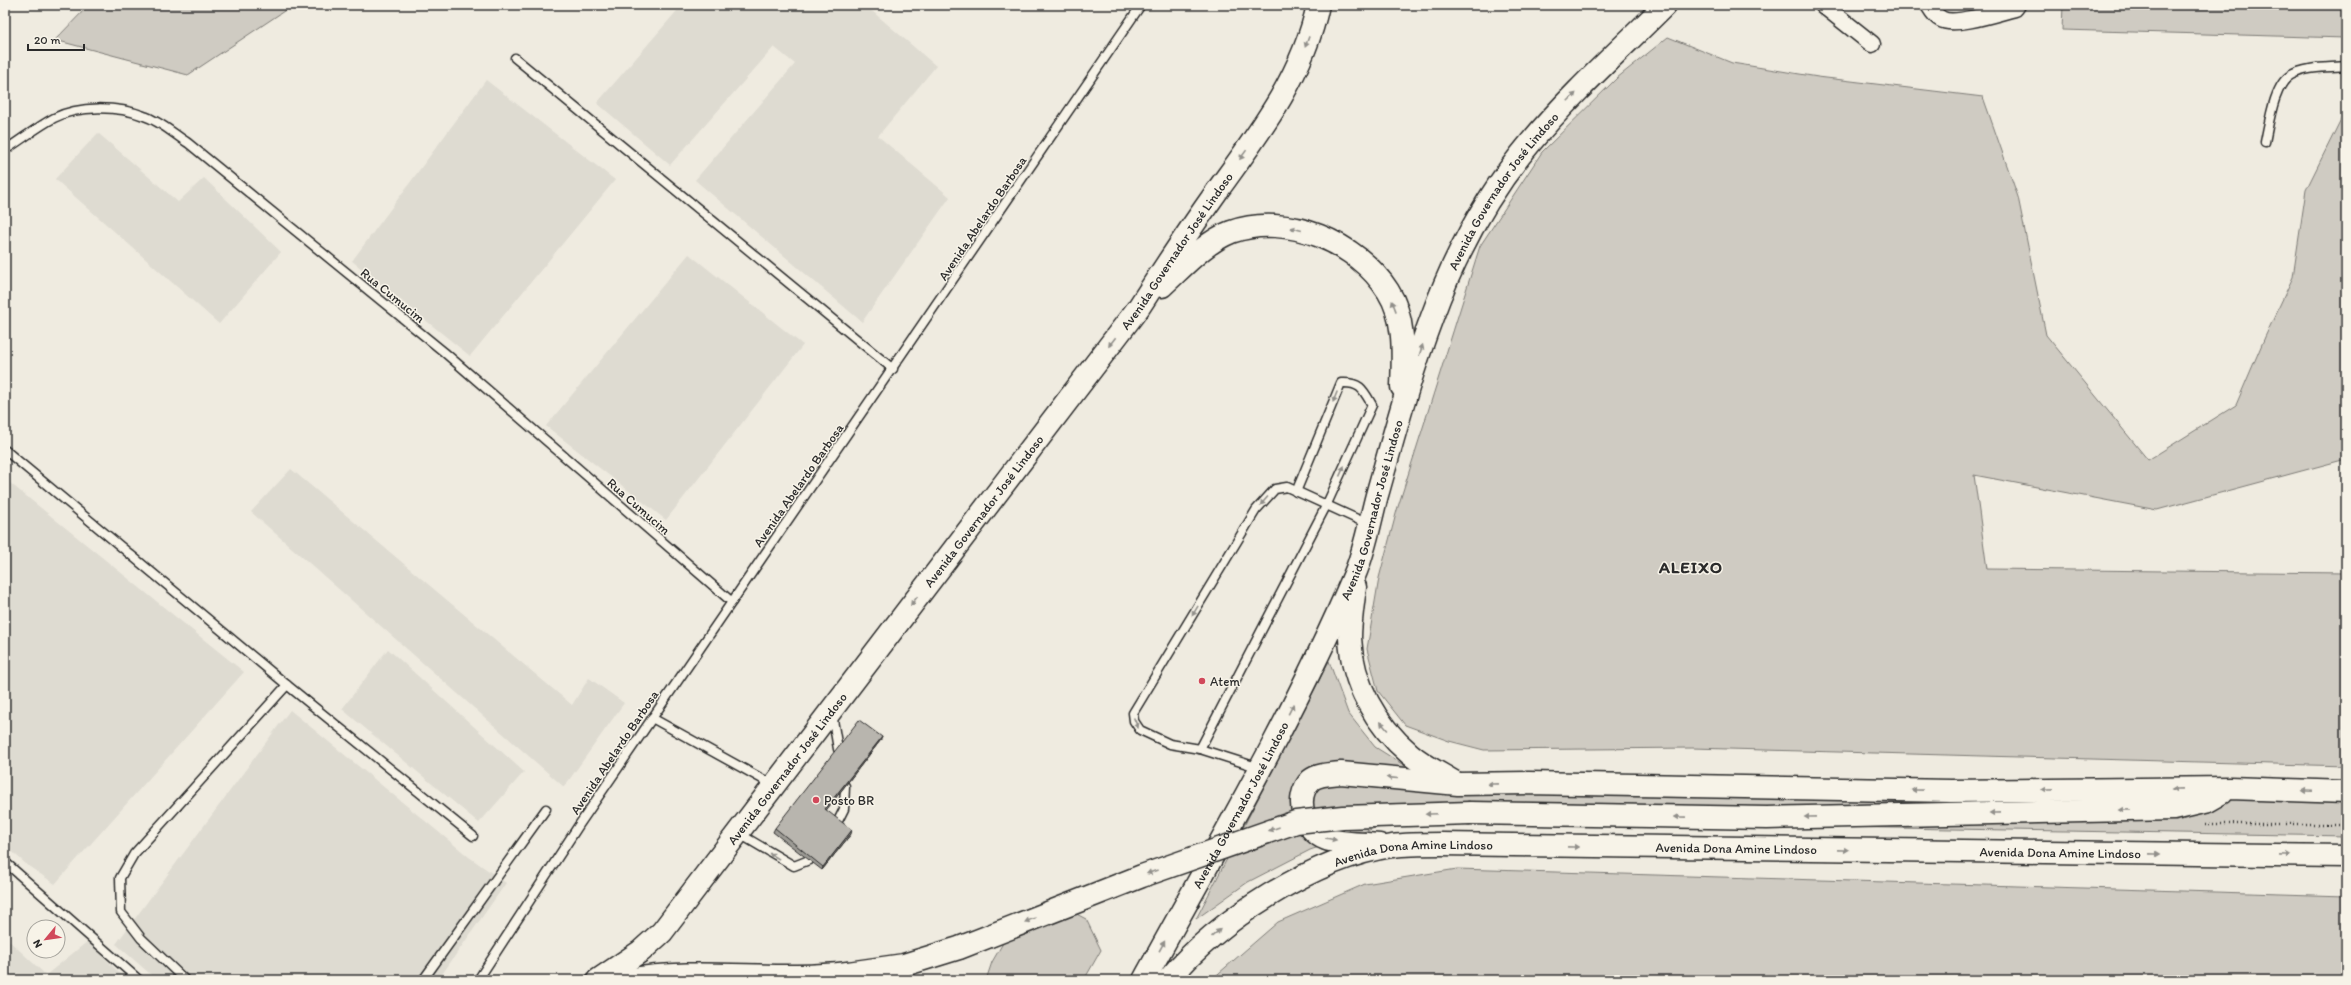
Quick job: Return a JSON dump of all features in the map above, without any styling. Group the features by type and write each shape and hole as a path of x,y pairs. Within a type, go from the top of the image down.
{"main road":[{"name":"Avenida Governador José Lindoso","path":"598,980 641,951 662,932 1138,307 1189,231 1271,116 1295,72 1308,41 1318,5"},
{"name":"Avenida Governador José Lindoso","path":"1144,980 1260,768 1304,684 1356,573 1400,414 1432,318 1450,273 1474,225 1499,184 1530,143 1562,107 1665,5"},
{"path":"1138,307 1194,258 1230,233 1266,225 1291,228 1318,235 1351,254 1370,270 1389,292 1398,315 1403,344 1400,414"},
{"path":"1356,573 1350,638 1354,664 1361,689 1383,726 1410,754 1458,784"},
{"path":"1392,846 1326,839 1314,831 1305,820 1301,804 1304,792 1312,780 1323,775 1341,773 1458,784 1528,783 1951,791 2230,788 2346,792"},
{"path":"627,980 702,973 821,976 904,965 959,948 1142,876 1296,822 1343,817 1470,813 1767,818 2174,809 2208,801 2230,788"},
{"name":"Avenida Dona Amine Lindoso","path":"1168,980 1193,954 1226,925 1275,892 1338,860 1392,846 1441,844 2346,856"}],"street":[{"path":"1823,5 1872,44"},
{"path":"1931,9 1941,20 1953,22 2015,8 2017,5"}],"lane":[{"name":"Avenida Abelardo Barbosa","path":"478,980 579,824 893,369 1141,5"},
{"path":"515,58 893,369"},
{"path":"2265,142 2275,99 2283,82 2291,74 2312,69 2346,66"},
{"name":"Rua Cumucim","path":"5,150 55,118 83,110 116,109 144,116 163,126 194,148 444,352 732,602"},
{"path":"1200,749 1326,506 1372,405 1363,389 1353,382 1341,383 1296,492"},
{"path":"5,450 287,685 473,836"},
{"path":"1260,768 1200,749 1170,744 1140,730 1134,721 1133,713 1256,510 1275,489 1287,487 1369,525"},
{"path":"185,980 141,938 121,912 120,878 134,854 287,685"},
{"path":"831,710 838,749"},
{"path":"652,718 773,785"},
{"path":"837,823 844,809 844,786"},
{"path":"423,980 546,809"},
{"path":"738,833 794,866 809,860"},
{"path":"5,862 139,980"}],"shaded area":[{"path":"89,5 293,5 188,75 55,40"},
{"path":"682,5 865,5 936,66 878,136 950,197 862,322 695,180 795,64 774,47 670,165 597,103"},
{"path":"2063,5 2346,5 2346,38 2062,30"},
{"path":"1668,37 1732,63 1818,77 1983,97 2018,197 2046,335 2148,460 2236,405 2293,277 2306,190 2346,109 2346,459 2157,510 1974,475 1987,569 2346,573 2346,766 1692,748 1484,750 1449,741 1405,725 1378,691 1367,649 1379,578 1397,510 1480,246 1542,152 1617,78"},
{"path":"486,80 615,180 470,356 352,261"},
{"path":"98,133 178,202 204,178 281,252 219,324 55,179"},
{"path":"689,254 803,345 666,520 546,426"},
{"path":"291,469 572,705 589,678 624,703 564,787 251,512"},
{"path":"5,479 244,672 55,884 27,865 5,845"},
{"path":"388,649 524,772 479,823 342,709"},
{"path":"1329,661 1348,713 1375,747 1423,777 2346,801 2346,836 1444,820 1375,828 1310,850 1248,882 1196,919"},
{"path":"290,710 469,857 506,883 438,980 157,980 116,944"},
{"path":"1457,869 2346,896 2346,980 1211,980 1278,922 1365,884"},
{"path":"1054,902 1086,919 1101,950 1084,980 986,980 992,962 1010,931"},
{"path":"5,937 26,956 26,959 29,959 46,975 88,941 126,980 5,980"}],"building":[{"name":"Posto BR","path":"859,720 882,737 825,809 852,830 823,867 775,828"}],"place":[{"name":"Atem","path":"1202,681"},
{"name":"Posto BR","path":"816,800"}],"district":[{"name":"ALEIXO","path":"1691,567"}]}
